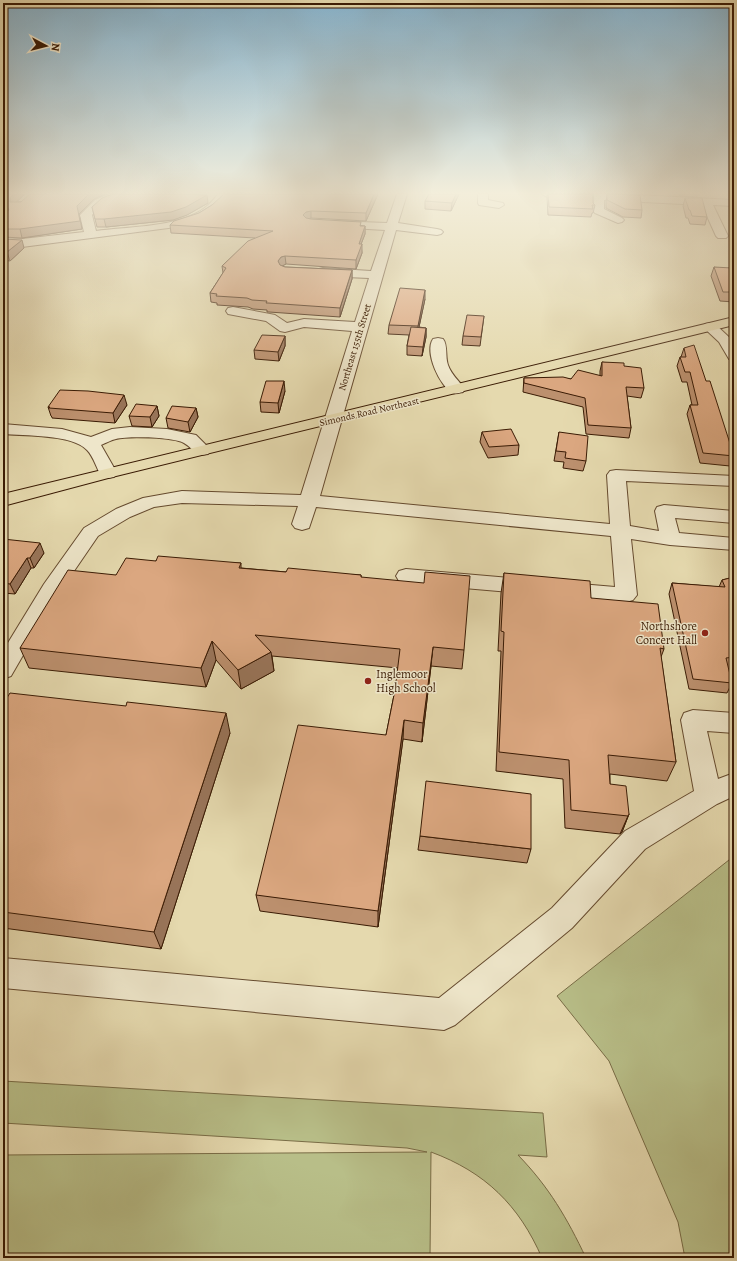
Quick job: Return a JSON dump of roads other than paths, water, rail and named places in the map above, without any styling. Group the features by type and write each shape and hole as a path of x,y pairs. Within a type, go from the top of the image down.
{"main road":[{"name":"Simonds Road Northeast","path":"3,500 108,473 734,321"}],"street":[{"name":"Northeast 155th Street","path":"302,524 310,501 332,419 383,253"},
{"path":"308,271 376,275"},
{"path":"233,311 270,318 285,328 304,323 360,327"},
{"path":"710,327 725,340 734,356"},
{"path":"438,342 437,355 439,363 445,375 457,389"},
{"path":"3,429 74,436 90,443 97,451 108,473"},
{"path":"90,443 112,434 167,434 190,438 202,450"},
{"path":"406,576 626,595 616,475 734,481"},
{"path":"3,670 51,589 91,532 123,513 150,502 182,497 310,501 620,531 670,540 734,544"},
{"path":"670,540 664,511 734,517"},
{"path":"708,796 693,720 734,723"},
{"path":"3,973 444,1014 562,918 635,840 708,796 734,784"}],"place":[{"name":"Northshore Concert Hall","path":"705,633"},
{"name":"Inglemoor High School","path":"368,681"}]}
